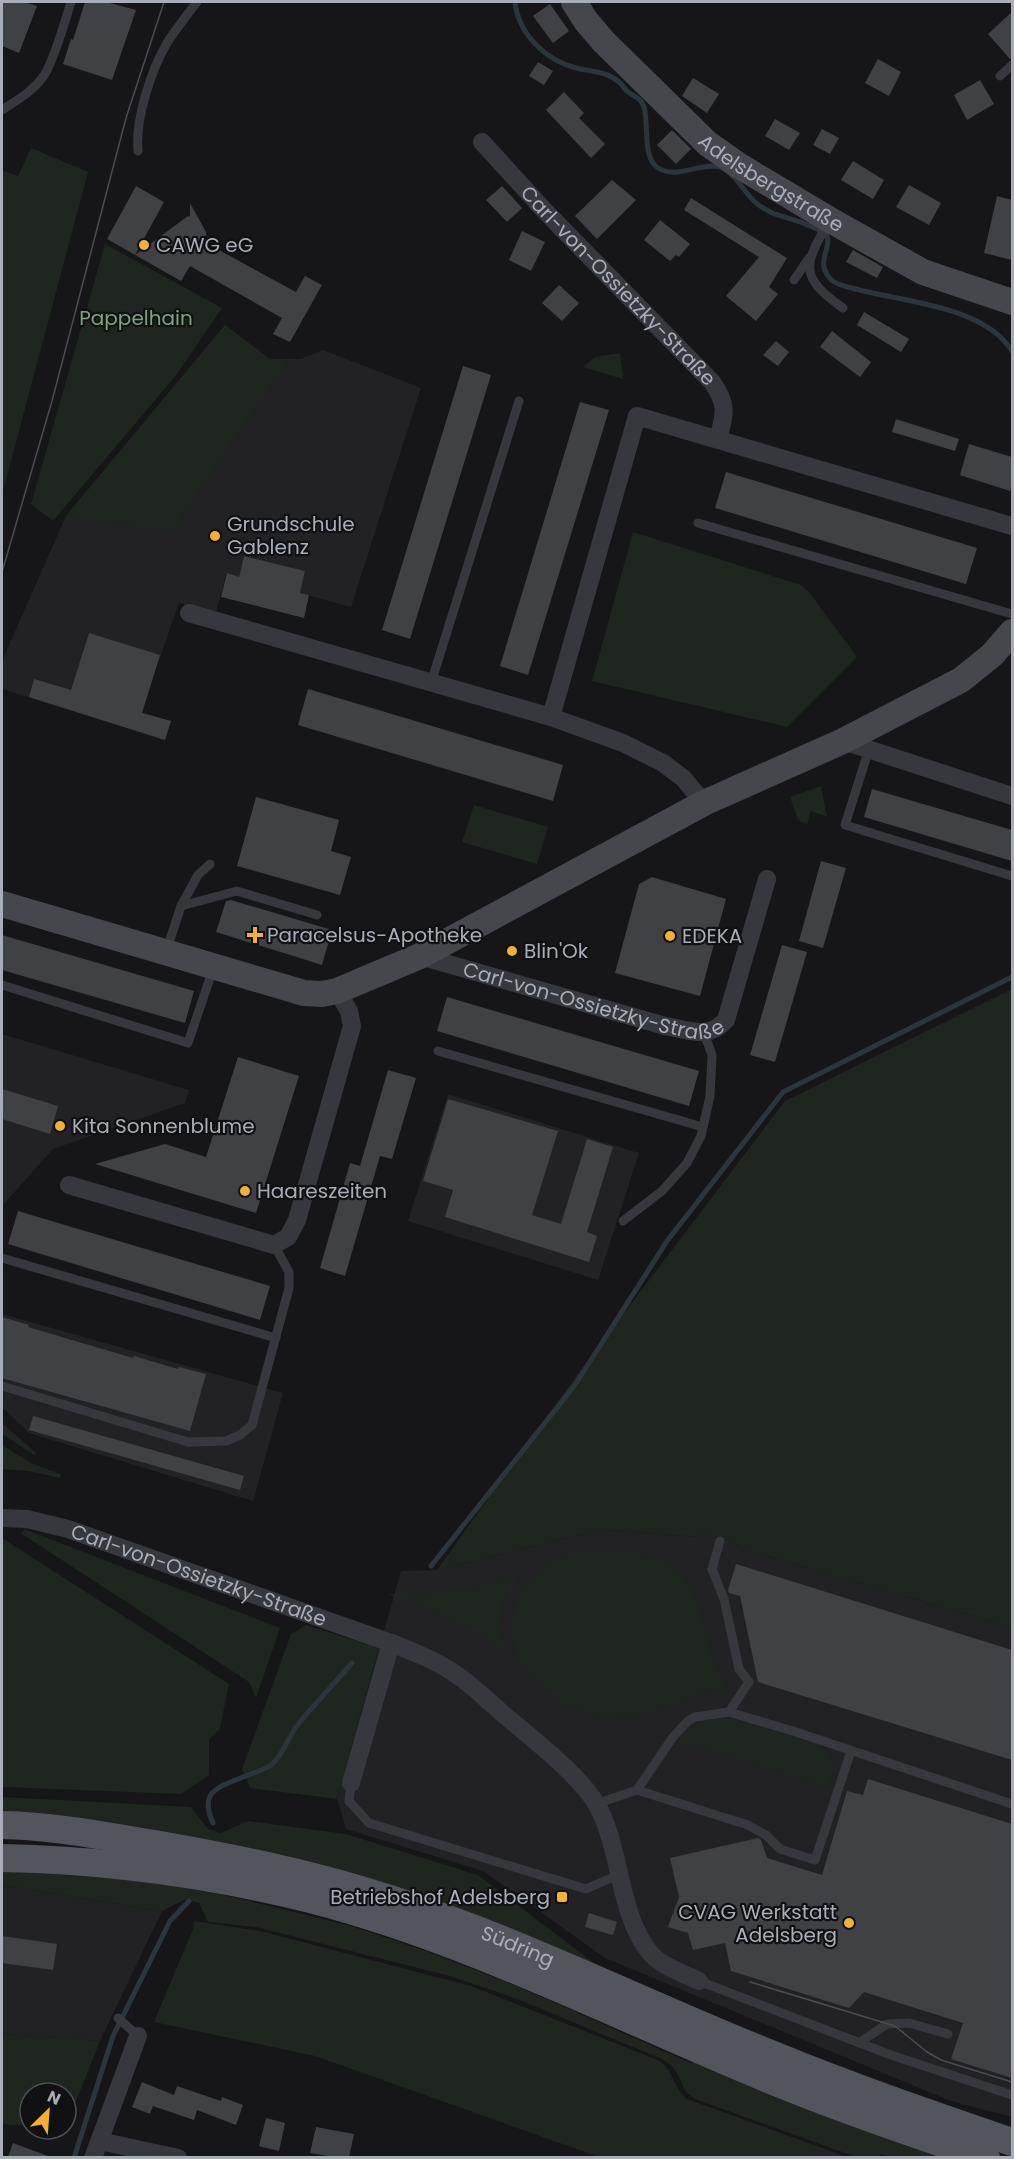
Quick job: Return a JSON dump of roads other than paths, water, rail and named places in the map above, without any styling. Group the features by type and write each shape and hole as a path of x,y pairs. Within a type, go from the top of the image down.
{"main road":[{"name":"Südring","path":"2,1825 68,1830 208,1853 314,1877 389,1898 511,1943 776,2056 904,2105 1012,2142"},
{"name":"Südring","path":"2,1858 138,1866 201,1876 311,1899 381,1920 502,1965 768,2079 896,2127 986,2157"}],"street":[{"name":"Adelsbergstraße","path":"574,2 604,42 708,144 826,227 924,272 1012,302"},
{"name":"Carl-von-Ossietzky-Straße","path":"482,142 568,235 712,382 719,391 725,409 718,439"},
{"path":"551,717 637,416 1012,526"},
{"path":"189,614 551,717 623,742 663,763 683,778 704,803"},
{"name":"Carl-von-Ossietzky-Straße","path":"2,904 304,993 321,994 337,991 420,956 704,803 843,741 961,680 992,655 1012,632"},
{"path":"843,741 1012,796"},
{"name":"Carl-von-Ossietzky-Straße","path":"420,956 665,1026 704,1033 717,1030 726,1020 767,879"},
{"path":"69,1185 274,1245 288,1237 297,1220 352,1026 349,1011 337,991"},
{"name":"Carl-von-Ossietzky-Straße","path":"2,1518 27,1519 68,1529 391,1643 425,1656 457,1675 542,1747 586,1789 604,1820 630,1913 643,1942 652,1955 667,1966 699,1981"},
{"path":"351,1783 391,1643"},
{"path":"133,2031 96,2149 178,2157"}],"lane":[{"path":"2,110 37,85 46,73 71,2"},
{"path":"138,151 139,123 158,63 167,44 197,2"},
{"path":"1000,76 1012,65"},
{"path":"794,280 826,227"},
{"path":"809,258 811,274 816,285 826,296 843,308"},
{"path":"431,683 519,402"},
{"path":"698,523 1012,614"},
{"path":"869,750 845,825 1012,876"},
{"path":"166,952 181,906 198,875 210,864"},
{"path":"181,906 237,891 317,915"},
{"path":"2,985 188,1042 214,966"},
{"path":"623,1221 662,1191 687,1163 701,1136 710,1096 712,1055 704,1033"},
{"path":"438,1051 703,1126"},
{"path":"2,1386 188,1442 226,1441 240,1435 252,1425 289,1288 289,1272 274,1245"},
{"path":"2,1258 276,1338"},
{"path":"720,1541 712,1569 724,1599 739,1669 749,1682 729,1712"},
{"path":"637,1790 673,1737 688,1721 695,1717 729,1712 1012,1804"},
{"path":"596,1804 637,1790 748,1825 766,1834 780,1849 815,1860 851,1751"},
{"path":"351,1783 349,1801 369,1823 586,1889 620,1874"},
{"path":"699,1981 859,2043 1012,2095"},
{"path":"118,2018 133,2031"},
{"path":"859,2043 887,2024 909,2023 948,2034"}],"waterway":[{"path":"515,2 521,24 535,44 544,52 565,64 609,76 638,98 644,107 648,149 653,163 658,168 673,172 712,166 725,169 761,207 826,233 828,244 824,264 828,276 833,281 962,315 982,324 999,336 1012,351"},
{"path":"431,1566 575,1385 667,1241 783,1092 1012,977"},
{"path":"213,1823 208,1803 214,1791 271,1765 282,1752 297,1726 352,1663"},
{"path":"74,2158 113,2036 170,1921 189,1901"}],"tram line":[{"path":"2,572 52,401 126,118 164,2"},
{"path":"750,1982 895,2026 927,2052 941,2060 1012,2082"}],"place":[{"name":"CAWG eG","path":"144,245"},
{"name":"Grundschule Gablenz","path":"215,536"},
{"name":"Paracelsus-Apotheke","path":"255,935"},
{"name":"EDEKA","path":"670,936"},
{"name":"Blin'Ok","path":"512,951"},
{"name":"Kita Sonnenblume","path":"60,1126"},
{"name":"Haareszeiten","path":"245,1191"},
{"name":"Betriebshof Adelsberg","path":"562,1897"},
{"name":"CVAG Werkstatt Adelsberg","path":"849,1923"}],"park label":[{"name":"Pappelhain","path":"136,318"}]}
